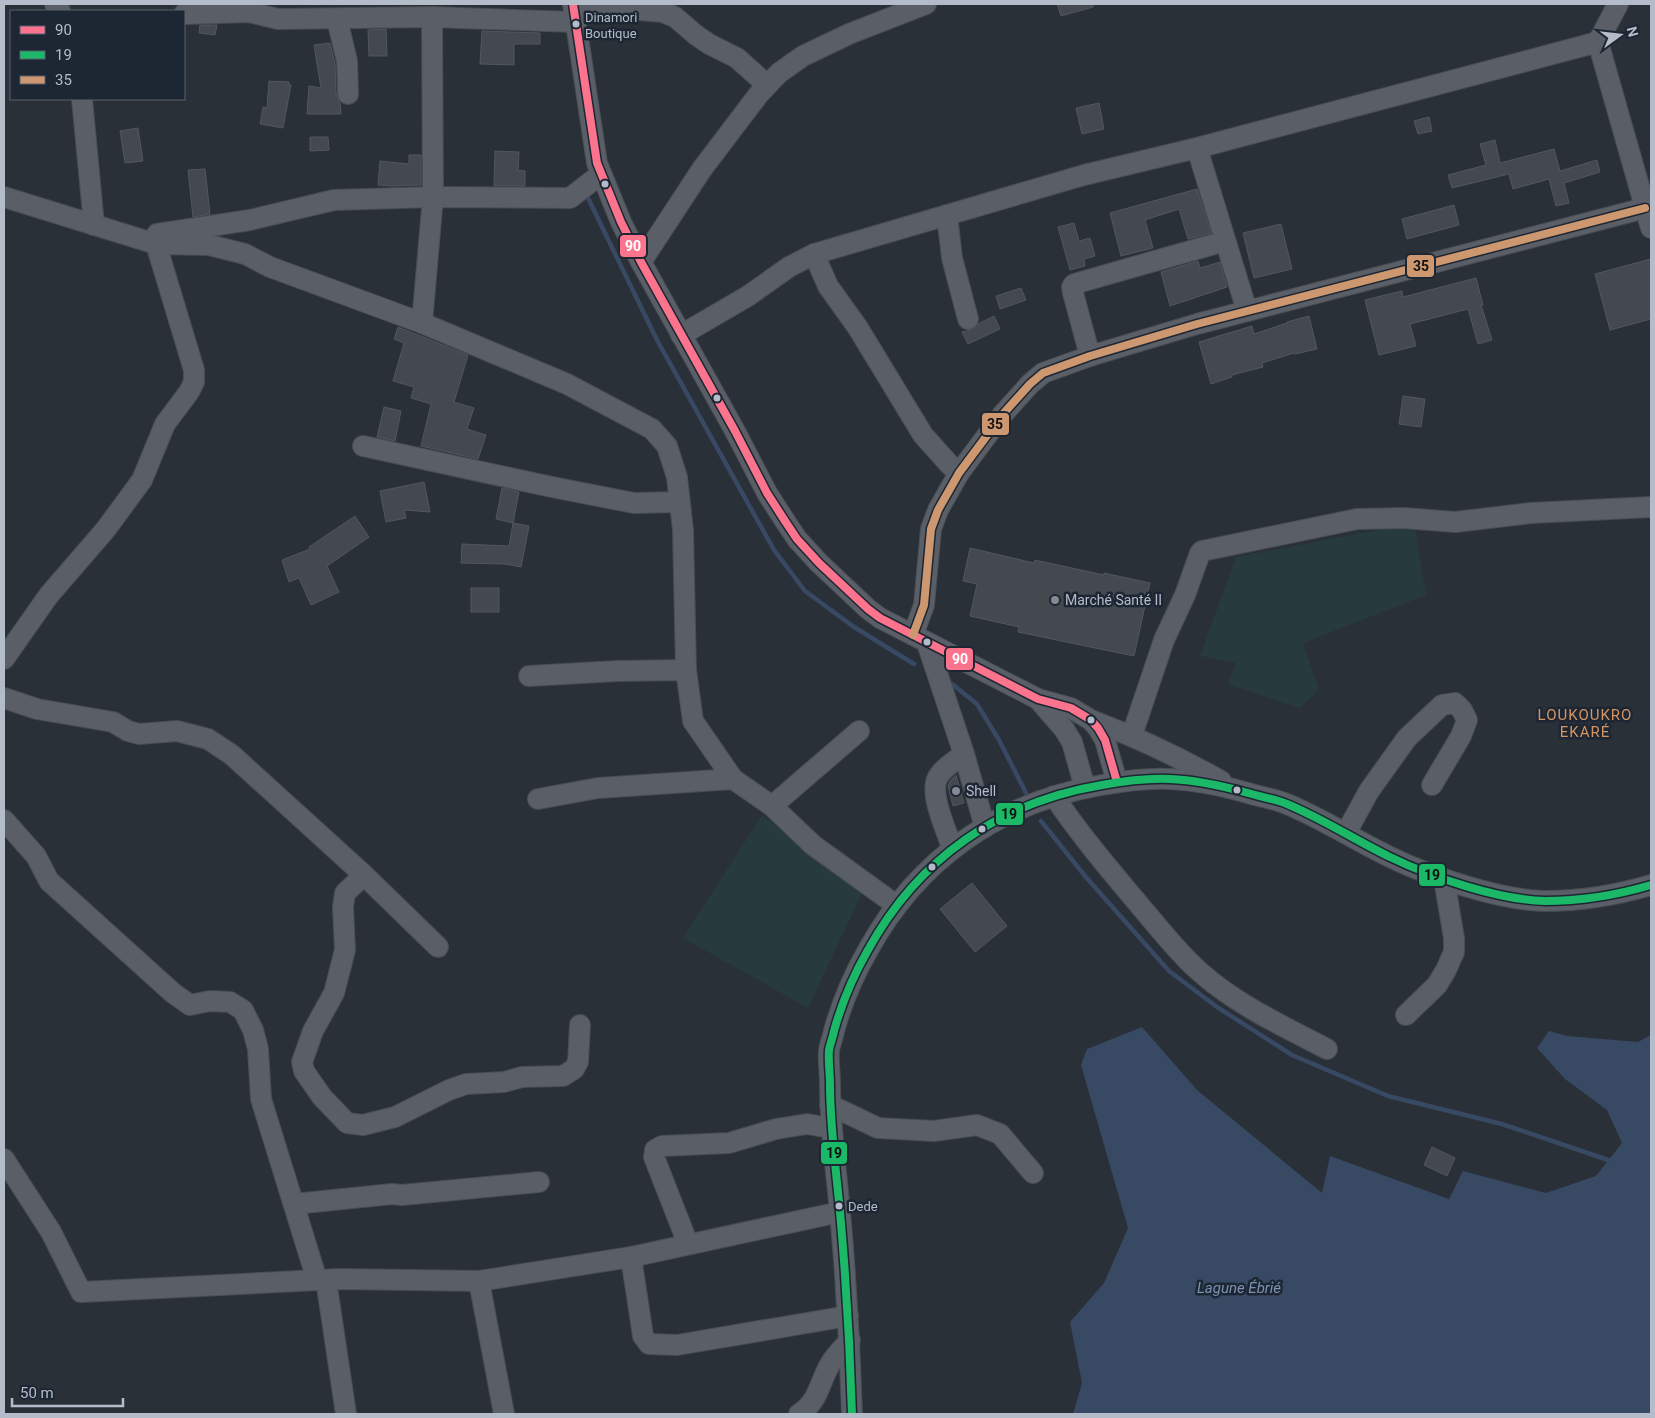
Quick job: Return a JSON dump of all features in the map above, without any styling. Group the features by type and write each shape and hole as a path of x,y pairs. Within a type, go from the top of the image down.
{"street":[{"path":"641,262 702,169 759,94 779,72 803,56 926,4"},
{"path":"1618,4 1598,42 1651,228"},
{"path":"185,14 249,12 278,19 337,19 432,17 479,11 574,13 628,9 663,12 675,17 709,44 737,58 767,85"},
{"path":"574,13 597,163 621,222 767,493 797,539 868,609 920,639 1038,698 1071,708 1091,720 1132,735 1188,762 1236,790"},
{"path":"422,323 433,198 432,17"},
{"path":"337,19 347,61 348,94"},
{"path":"681,335 748,296 796,263 814,254 1084,175 1197,148 1598,42"},
{"path":"82,100 94,225"},
{"path":"1197,148 1247,311"},
{"path":"137,237 250,220 334,200 570,198 601,174"},
{"path":"4,197 156,244 209,245 245,254 270,267 422,323 567,384 652,429 667,446 677,477 684,530 686,670 693,721 733,779 772,806 814,845 896,905"},
{"path":"985,826 964,754 920,639 931,529 938,510 959,473 1003,414 1030,384 1043,373 1090,356 1187,326 1645,208"},
{"path":"947,216 952,258 968,318"},
{"path":"1090,356 1073,293 1072,287 1074,284 1225,241"},
{"path":"4,659 49,594 106,529 142,480 164,424 189,392 194,382 194,370 156,244"},
{"path":"814,254 828,286 858,328 923,435 934,449 959,473"},
{"path":"363,446 634,503 679,502"},
{"path":"1132,735 1164,640 1185,595 1202,551 1357,519 1404,518 1455,522 1531,513 1651,507"},
{"path":"529,676 617,671 686,670"},
{"path":"4,698 37,709 113,722 128,731 139,734 177,731 208,739 232,755 364,875 438,947"},
{"path":"1038,698 1064,728 1072,742 1085,788"},
{"path":"1346,833 1369,791 1407,738 1442,705 1455,703 1462,710 1467,720 1461,736 1432,785"},
{"path":"1091,720 1105,740 1117,782"},
{"path":"772,806 859,731"},
{"path":"952,848 934,794 935,784 939,774 964,754"},
{"path":"852,1414 850,1340 831,1128 829,1050 842,1002 865,954 896,905 932,866 952,848 985,826 1022,807 1085,788 1154,778 1197,781 1286,803 1392,858 1444,879 1522,899 1546,901 1582,898 1617,894 1651,885"},
{"path":"538,799 598,788 733,779"},
{"path":"1054,796 1073,825 1098,856 1180,954 1194,967 1254,1012 1327,1049"},
{"path":"4,820 36,856 50,881 173,993 190,1005 222,1000 230,1002 243,1010 253,1030 258,1050 261,1099 294,1204 322,1280 346,1414"},
{"path":"364,875 345,893 343,907 345,950 334,993 313,1031 302,1062 304,1071 322,1097 347,1123 363,1125 395,1118 449,1090 466,1084 504,1082 522,1077 563,1076 574,1069 578,1062 580,1025"},
{"path":"1406,1015 1437,986 1454,952 1454,938 1444,879"},
{"path":"830,1105 878,1128 934,1131 977,1125 1000,1134 1033,1173"},
{"path":"688,1244 654,1157 655,1150 662,1146 729,1144 776,1129 807,1124 831,1128"},
{"path":"4,1159 51,1232 82,1292 322,1280 479,1281 631,1257 840,1212"},
{"path":"294,1204 539,1182"},
{"path":"631,1257 643,1336 649,1344 677,1345 848,1316"},
{"path":"479,1281 504,1414"},
{"path":"800,1414 814,1402 824,1375 833,1360 850,1340"}],"green space":[{"path":"1414,523 1426,595 1303,643 1319,690 1300,708 1228,684 1236,663 1200,656 1236,557"},
{"path":"762,815 864,889 808,1008 683,938"}],"water":[{"name":"Lagune Ébrié","path":"1142,1027 1197,1090 1322,1193 1330,1156 1449,1199 1463,1171 1546,1193 1596,1176 1622,1143 1607,1110 1565,1079 1537,1048 1549,1031 1567,1036 1638,1042 1651,1035 1651,1414 1073,1414 1082,1383 1070,1322 1104,1283 1128,1228 1081,1065 1087,1049"}],"building":[{"path":"1057,4 1093,4 1093,7 1061,16"},
{"path":"200,25 217,25 215,35 199,33"},
{"path":"386,29 387,56 369,56 368,30"},
{"path":"482,31 540,33 540,44 514,44 514,65 480,64"},
{"path":"330,43 335,63 336,94 340,103 341,114 307,114 309,86 321,88 314,45"},
{"path":"269,81 289,82 289,85 291,85 283,128 260,124 263,107 267,108"},
{"path":"1099,103 1104,129 1082,134 1076,108"},
{"path":"1429,117 1432,131 1418,134 1414,121"},
{"path":"138,128 143,161 125,163 120,131"},
{"path":"310,137 328,137 329,150 310,151"},
{"path":"1495,140 1500,163 1554,149 1560,171 1597,160 1600,172 1564,183 1569,203 1556,206 1549,179 1513,189 1509,174 1452,188 1448,175 1486,165 1480,144"},
{"path":"495,151 519,152 518,170 525,171 525,186 494,186"},
{"path":"409,155 421,155 421,185 378,185 380,161 409,164"},
{"path":"205,169 210,214 193,217 188,170"},
{"path":"1197,189 1211,233 1188,239 1179,209 1145,220 1153,248 1121,256 1110,213"},
{"path":"1454,205 1459,225 1407,239 1402,219"},
{"path":"1074,223 1079,241 1090,238 1095,256 1084,259 1085,266 1070,270 1058,227"},
{"path":"1281,224 1292,269 1254,278 1243,233"},
{"path":"1651,259 1651,319 1610,330 1595,274"},
{"path":"1198,261 1200,268 1220,262 1227,287 1170,306 1161,272"},
{"path":"1476,278 1483,305 1481,305 1492,340 1478,344 1468,309 1410,324 1416,346 1379,355 1365,300 1402,291 1403,297"},
{"path":"1021,288 1026,300 1000,309 996,296"},
{"path":"994,316 1000,329 968,344 962,332 971,330"},
{"path":"1309,316 1317,349 1294,353 1262,363 1263,367 1232,375 1232,377 1211,384 1199,342 1252,326 1254,334"},
{"path":"398,327 468,355 454,402 474,408 467,429 486,435 478,459 421,446 431,404 411,398 414,387 393,381 404,343 394,339"},
{"path":"1403,396 1425,399 1421,427 1399,424"},
{"path":"384,407 401,411 395,441 377,437"},
{"path":"424,482 430,512 404,510 406,518 386,522 380,491"},
{"path":"502,488 519,492 513,523 496,519"},
{"path":"355,516 369,537 327,566 339,592 311,605 299,578 289,582 282,560 310,549 309,547"},
{"path":"513,523 529,526 521,567 505,564 461,563 462,544 509,546"},
{"path":"970,548 1034,563 1035,560 1150,583 1134,656 1018,632 1019,627 970,616 977,584 963,581"},
{"path":"471,588 499,588 499,612 471,612"},
{"path":"956,775 964,803 953,806 948,786"},
{"path":"972,883 1007,926 975,952 940,909"},
{"path":"1432,1147 1455,1158 1447,1176 1424,1165"}],"waterway":[{"path":"587,196 657,340 774,550 805,591 854,627 914,664"},
{"path":"952,684 977,704 999,740 1026,793"},
{"path":"1041,821 1085,876 1169,971 1217,1007 1292,1055 1388,1096 1502,1124 1614,1162"}],"transit line":[{"name":"90","path":"573,4 597,163 621,222 767,493 797,539 819,563 880,618 1038,699 1071,708 1091,720 1105,740 1117,782"},
{"name":"35","path":"913,635 924,605 931,529 938,510 959,473 1003,414 1030,384 1043,373 1090,356 1197,324 1645,208"},
{"name":"19","path":"852,1414 844,1262 831,1116 829,1050 853,979 888,917 911,888 937,862 965,840 996,821 1029,805 1064,793 1127,781 1152,779 1179,780 1219,786 1282,802 1407,865 1466,886 1507,897 1545,901 1585,899 1651,885"}],"place":[{"name":"Dinamori Boutique","path":"576,24"},
{"name":"Marché Santé II","path":"1055,600"},
{"name":"Shell","path":"956,791"},
{"name":"Dede","path":"839,1206"}],"district":[{"name":"LOUKOUKRO EKARÉ","path":"1585,724"}]}
